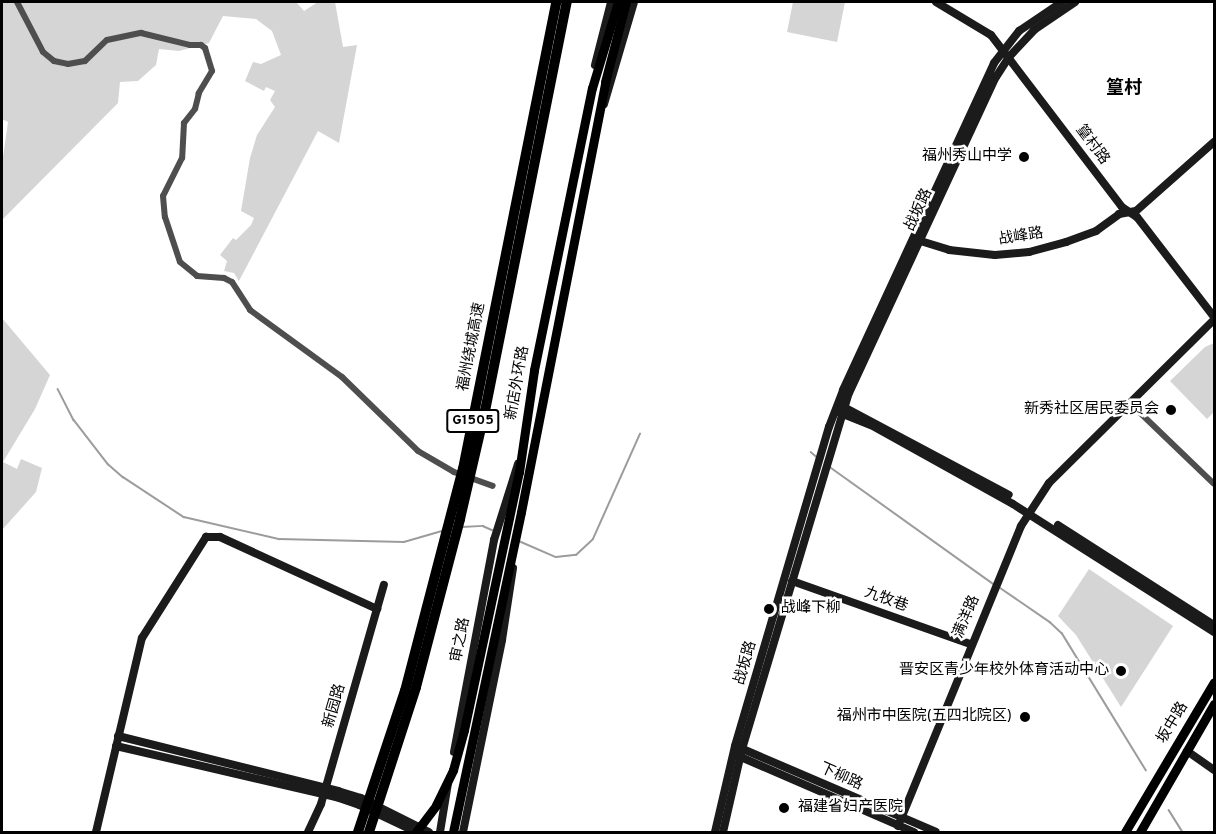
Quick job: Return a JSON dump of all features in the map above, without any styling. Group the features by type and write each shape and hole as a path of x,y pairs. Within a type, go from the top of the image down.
{"highway":[{"name":"福州绕城高速","path":"358,832 405,691 463,469 556,2"},
{"name":"福州绕城高速","path":"370,832 419,676 474,463 567,2"},
{"path":"350,832 405,691"}],"main road":[{"path":"592,88 597,57 611,2"},
{"name":"新店外环路","path":"453,832 514,530 521,456 534,370 592,88 618,2"},
{"name":"新店外环路","path":"416,832 436,805 453,770 514,530 521,512 602,110 609,64 626,2"},
{"path":"602,110 634,2"},
{"name":"篁村路","path":"936,2 991,35 1129,214 1137,217 1215,318"},
{"name":"战坂路","path":"723,832 738,751 792,580 839,409 983,84 1003,49 1026,26 1062,2"},
{"name":"战坂路","path":"915,240 993,84 1009,57 1034,30 1075,2"},
{"name":"战峰路","path":"915,240 978,255 1016,254 1090,234 1102,228 1119,214 1129,214 1139,209 1215,142"},
{"name":"满洋路","path":"899,822 970,644 1031,511 1049,483 1215,318"},
{"name":"满洋路","path":"1044,491 1053,487 1215,328"},
{"path":"839,409 1031,511 1215,625"},
{"name":"审之路","path":"440,832 494,540 521,456"},
{"name":"战坂路","path":"715,832 821,469"},
{"path":"1031,511 1215,632"},
{"path":"462,832 502,640 516,548 514,530"},
{"path":"96,832 142,638 206,537 220,537 377,609"},
{"name":"九牧巷","path":"792,580 970,644"},
{"name":"新园路","path":"308,832 325,791 384,585"},
{"name":"坂中路","path":"1125,832 1215,682"},
{"name":"坂中路","path":"1140,832 1215,704"},
{"path":"118,736 325,791 416,832"},
{"path":"116,746 361,798 429,832"},
{"name":"下柳路","path":"738,751 899,822 936,832"},
{"path":"1187,751 1215,770"},
{"name":"下柳路","path":"899,822 914,832"}],"street":[{"path":"17,2 43,52 54,61 68,63 85,61 107,40 141,33 190,45 198,44 205,48 212,71 199,93 195,109 184,123 182,158 163,196 165,217 180,262 197,276 230,281 250,310 342,377 418,451 454,472 493,486"},
{"path":"1133,406 1215,484"}],"shaded area":[{"path":"2,2 296,2 304,11 318,2 335,2 343,47 357,45 339,143 318,131 239,281 234,273 224,271 227,261 220,255 233,238 236,240 251,225 254,218 241,211 250,158 257,135 275,107 270,100 275,91 266,87 264,91 245,81 253,62 261,64 281,55 272,31 256,19 223,16 209,43 179,51 159,49 156,65 138,81 120,82 118,103 2,220 2,164 8,122 2,119"},
{"path":"793,2 845,2 837,42 787,32"},
{"path":"2,318 50,375 35,409 3,462 17,469 21,459 42,468 36,492 2,530"},
{"path":"1214,343 1214,412 1207,419 1170,381 1205,347"},
{"name":"晋安区青少年校外体育活动中心","path":"1089,569 1173,626 1121,707 1076,635 1058,616"}],"waterway":[{"path":"58,389 74,420 108,464 123,477 184,517 279,539 404,542 442,531"},
{"path":"519,541 556,557 576,555 593,539 640,434"},
{"path":"811,452 817,457"},
{"path":"830,467 995,585"},
{"path":"462,527 483,526 492,530"},
{"path":"999,587 1050,622 1062,633 1146,770"},
{"path":"1169,810 1183,832"}],"place":[{"name":"福州秀山中学","path":"1024,157"},
{"name":"新秀社区居民委员会","path":"1171,410"},
{"name":"战峰下柳","path":"769,609"},
{"name":"晋安区青少年校外体育活动中心","path":"1121,671"},
{"name":"福州市中医院(五四北院区)","path":"1025,717"},
{"name":"福建省妇产医院","path":"784,808"}],"district":[{"name":"篁村","path":"1124,89"}]}
